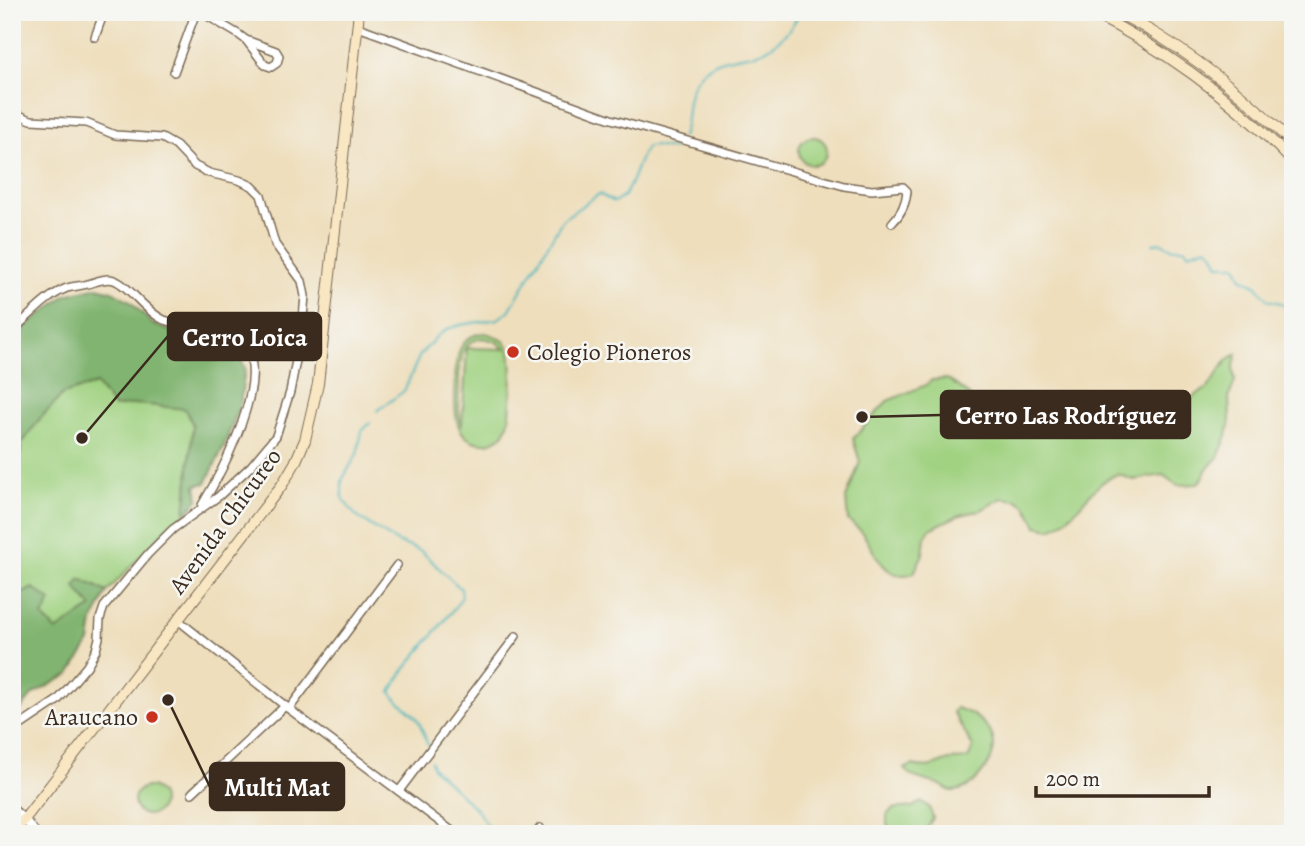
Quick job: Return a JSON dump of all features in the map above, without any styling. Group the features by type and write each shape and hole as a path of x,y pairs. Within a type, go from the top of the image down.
{"main road":[{"name":"Avenida Chicureo","path":"13,834 282,485 295,464 305,440 320,372 359,12"},
{"path":"1090,12 1185,68 1244,115 1293,162"},
{"path":"1118,12 1201,65 1254,107 1293,144"}],"street":[{"path":"95,37 104,12"},
{"path":"174,72 198,12 246,40 276,51 279,56 277,63 265,65 246,40"},
{"path":"358,27 611,119 682,140 844,186 872,190 903,187 906,191 905,201 901,213 892,223"},
{"path":"12,112 31,120 86,123 115,135 162,138 187,155 195,166 252,186 261,195 275,244 302,281 305,296 302,329 289,392 276,436 251,466 219,496 173,529 104,607 96,650 73,684 58,700 12,731"},
{"path":"12,331 58,292 101,280 113,280 161,319 223,330 236,341 250,357 252,377 246,409 235,441 200,509"},
{"path":"192,793 287,708 397,565"},
{"path":"178,620 287,708 456,834"},
{"path":"398,791 516,636"},
{"path":"12,808 37,834"}],"green space":[{"path":"813,137 823,141 827,151 823,161 813,165 803,161 799,151 803,141"},
{"path":"98,287 130,301 152,324 173,332 198,331 221,339 236,352 245,368 240,405 224,446 206,483 196,485 198,500 185,514 193,425 185,409 138,404 114,407 96,384 63,394 38,421 21,445 19,467 12,469 12,338 66,295"},
{"path":"485,333 501,339 508,346 511,361 511,399 507,427 497,439 486,443 472,441 465,436 460,430 456,413 457,360 463,345 475,335","holes":["483,338 495,341 505,349 467,348 462,426 459,410 462,355 470,343 475,340"]},
{"path":"1237,354 1233,369 1235,381 1229,397 1230,420 1227,436 1218,457 1197,484 1177,485 1163,475 1133,480 1118,474 1099,485 1069,517 1051,529 1037,526 1026,506 1017,500 1002,498 981,510 957,516 930,529 914,573 904,575 887,569 861,531 848,520 846,498 860,462 853,439 887,401 932,380 947,379 970,397 971,429 981,439 995,433 1020,407 1029,403 1039,400 1051,409 1087,417 1097,410 1100,399 1105,395 1119,410 1133,418 1138,431 1142,433 1155,426 1166,412 1208,388 1227,360"},
{"path":"96,384 114,407 138,404 185,408 193,425 185,514 167,528 107,592 80,579 75,587 92,607 56,631 42,617 51,601 33,588 12,598 12,469 19,467 21,445 38,421 63,394"},
{"path":"81,579 107,592 93,621 90,642 70,674 33,694 12,716 12,689 18,678 12,678 12,598 33,588 51,601 43,617 56,631 92,607 75,587"},
{"path":"956,708 981,721 990,731 994,744 991,759 975,781 953,791 915,777 904,769 913,765 930,766 969,757 973,747 953,712"},
{"path":"148,787 158,791 162,801 158,811 148,815 138,811 134,801 138,791"},
{"path":"922,802 929,807 933,818 925,832 896,834 887,825 887,815 893,810 912,807"}],"waterway":[{"path":"682,137 692,87 702,73 721,61 761,52 775,44 792,26 800,12"},
{"path":"377,411 404,391 420,355 437,336 460,325 498,319 509,311 563,219 599,194 614,202 620,199 629,187 647,147 672,149 681,143"},
{"path":"1153,244 1159,242 1172,248 1184,248 1189,253 1207,247 1213,252 1219,265 1236,265 1242,278 1257,286 1268,300 1281,303 1293,312"},
{"path":"370,423 362,431 357,454 342,480 345,502 356,516 397,542 421,551 461,589 462,597 402,673 391,692 416,717 428,745"},
{"path":"431,761 433,768 477,810 493,834"}],"place":[{"name":"Colegio Pioneros","path":"513,352"},
{"name":"Cerro Las Rodríguez","path":"862,417"},
{"name":"Cerro Loica","path":"82,438"},
{"name":"Multi Mat","path":"168,700"},
{"name":"Araucano","path":"152,717"}]}
